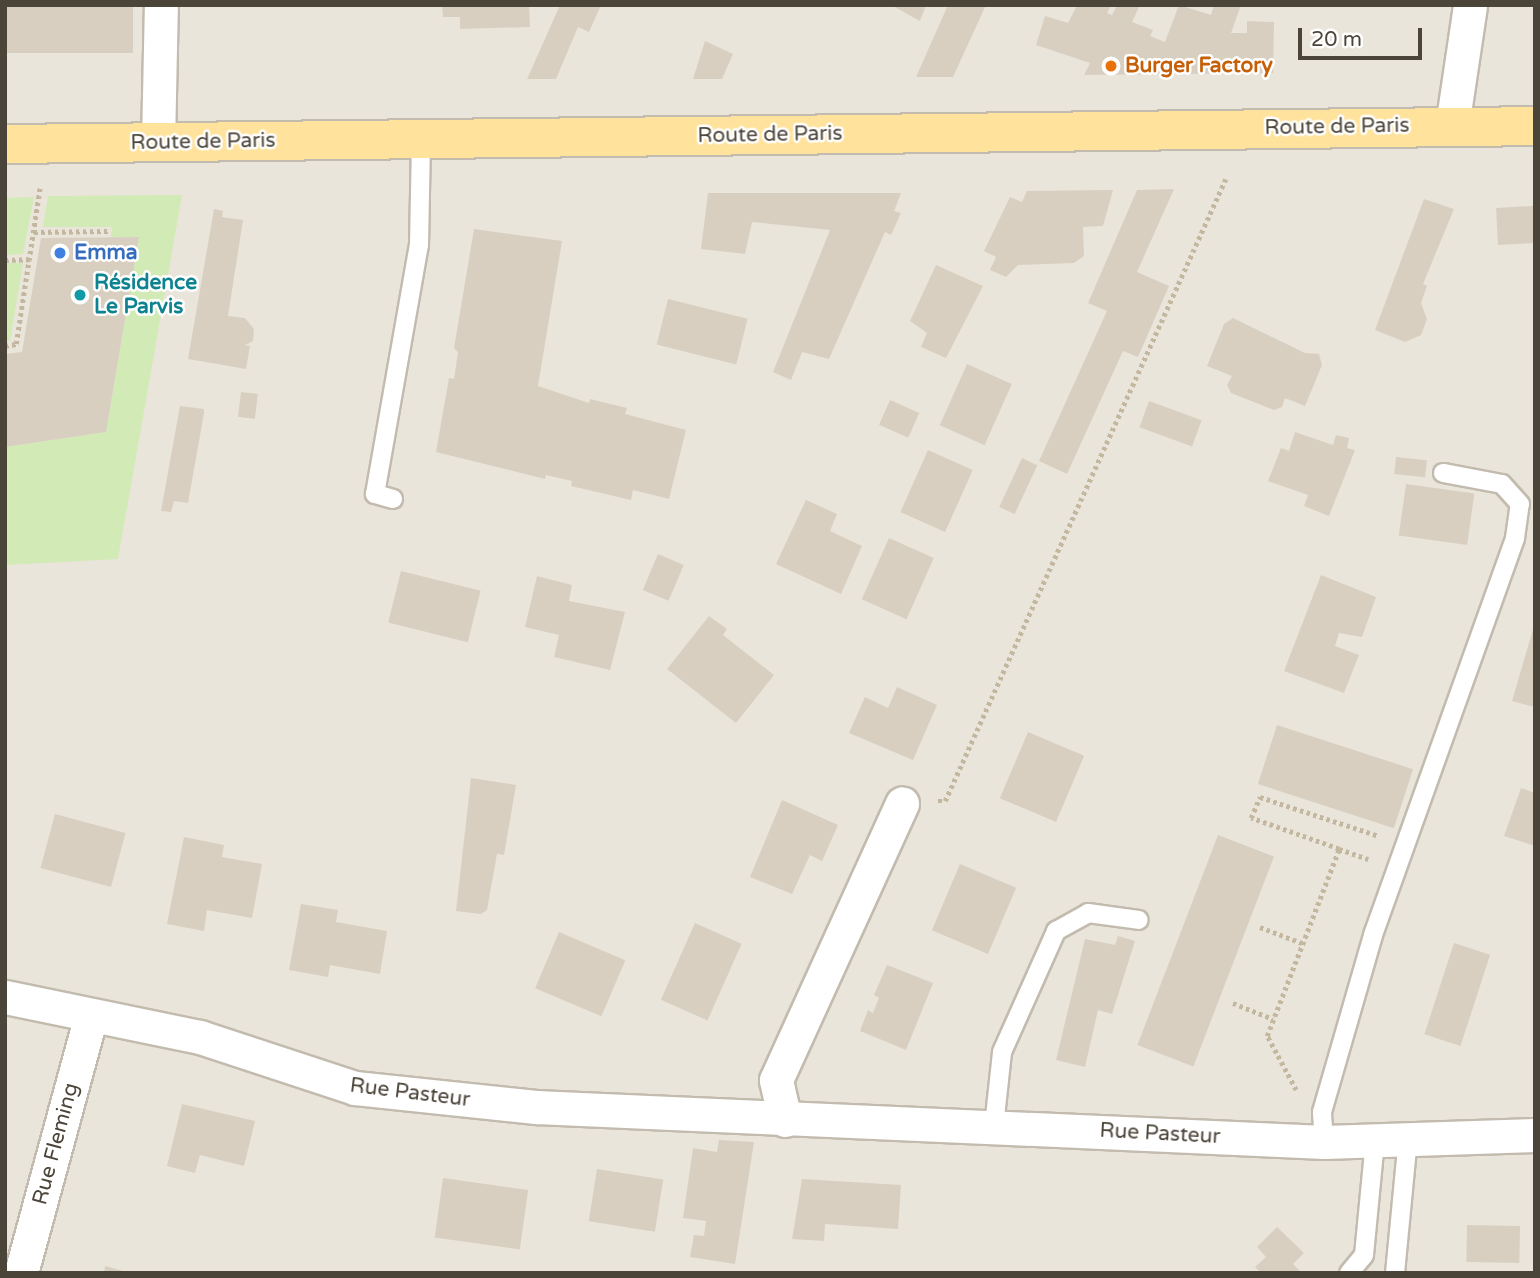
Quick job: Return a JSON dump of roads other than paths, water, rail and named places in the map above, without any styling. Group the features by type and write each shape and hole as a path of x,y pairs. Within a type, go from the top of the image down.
{"main road":[{"name":"Route de Paris","path":"5,144 1535,126"}],"street":[{"path":"158,143 161,5"},
{"path":"1452,126 1470,5"},
{"path":"785,1120 776,1080 902,803"},
{"name":"Rue Pasteur","path":"5,997 200,1037 355,1088 536,1107 785,1120 994,1126 1323,1127 1375,1140 1535,1135"},
{"name":"Rue Fleming","path":"21,1273 91,1016"}],"lane":[{"path":"393,499 375,494 419,245 421,140"},
{"path":"1323,1127 1373,935 1515,537 1520,504 1502,485 1443,473"},
{"path":"994,1126 1002,1052 1056,931 1088,913 1139,920"},
{"path":"1395,1273 1408,1139"},
{"path":"1349,1273 1364,1255 1375,1140"}],"place":[{"name":"Burger Factory","path":"1111,66"},
{"name":"Emma","path":"60,253"},
{"name":"Résidence Le Parvis","path":"80,295"}]}
